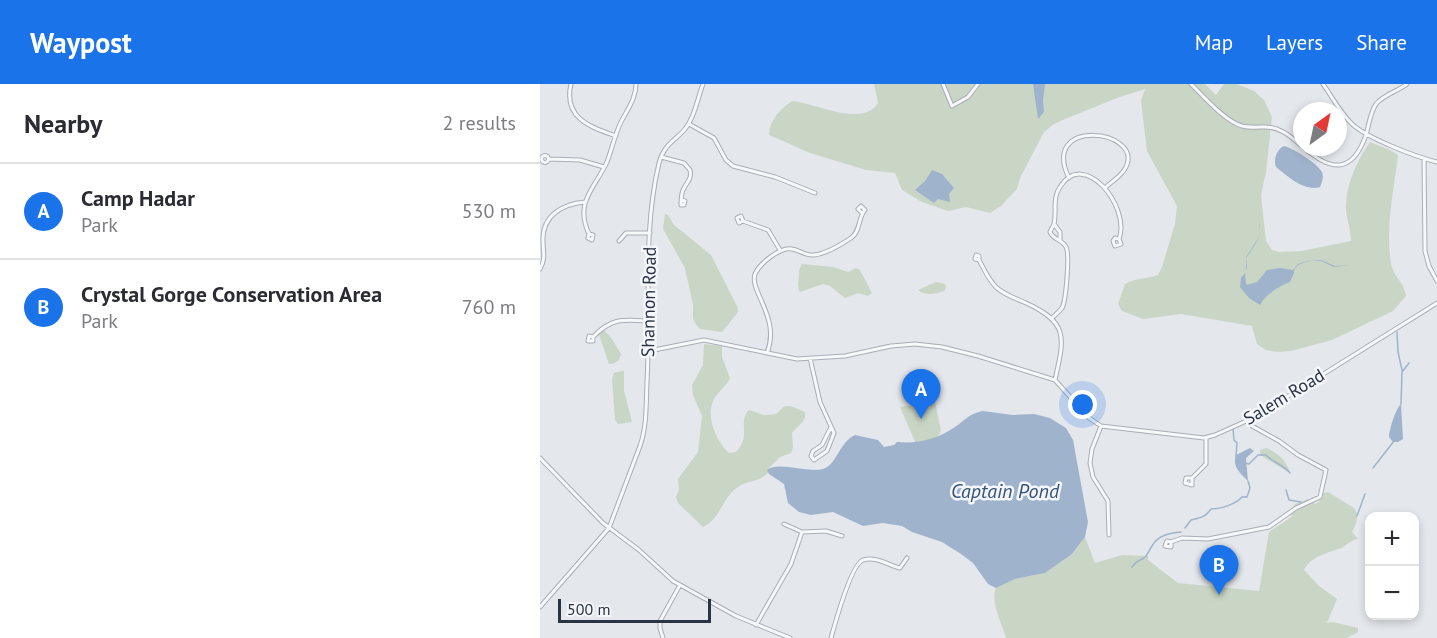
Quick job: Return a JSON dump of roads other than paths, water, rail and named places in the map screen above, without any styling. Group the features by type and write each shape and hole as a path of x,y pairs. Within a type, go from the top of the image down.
{"street":[{"path":"571,84 570,102 579,119 591,127 616,136"},
{"path":"589,234 584,220 585,202 604,167 620,124 633,101 636,84"},
{"name":"Shannon Road","path":"609,528 643,437 649,351 650,233 653,198 661,157 669,143 689,124 703,84"},
{"path":"943,84 952,106 968,97 978,84"},
{"path":"1191,84 1238,124 1276,129 1287,133 1293,139"},
{"path":"1323,84 1348,120 1366,134 1424,159 1437,162"},
{"path":"1314,156 1322,162 1338,165 1347,162 1356,155 1378,102 1407,84"},
{"path":"689,124 714,138 726,160 733,166 775,177 815,194"},
{"path":"1069,178 1062,162 1066,149 1081,138 1092,135 1104,136 1119,143 1125,150 1128,160 1123,172 1106,187"},
{"path":"541,158 545,156 549,159 577,159 604,167"},
{"path":"661,157 684,163 690,170 691,177 683,190 682,200"},
{"path":"1424,159 1425,251 1429,266 1437,281"},
{"path":"1052,318 1061,308 1064,297 1068,252 1060,241 1050,234 1054,224 1057,192 1062,183 1069,178 1086,176 1099,181 1106,187 1121,220 1119,238"},
{"path":"540,269 545,257 543,234 550,217 565,205 585,202"},
{"path":"767,353 771,342 771,327 754,278 760,267 780,250 792,249 810,255 854,236 858,231 862,213"},
{"path":"743,221 768,230 780,250"},
{"path":"1054,224 1060,232 1060,241"},
{"path":"619,240 626,233 650,233"},
{"path":"979,260 1000,291 1041,310 1052,318 1062,340 1055,380"},
{"name":"Salem Road","path":"1101,426 1206,438 1247,421 1437,303"},
{"path":"593,337 613,321 649,321"},
{"path":"649,351 704,340 790,358 810,358 840,357 891,346 924,344 966,352 1055,380 1089,418 1101,426 1092,450 1090,464 1093,477 1108,501 1109,535"},
{"path":"810,358 820,402 831,427 834,436 829,449 819,459 814,460 812,454 822,445 831,427"},
{"path":"1171,542 1179,538 1208,539 1269,527 1292,510 1318,499 1322,493 1326,472 1322,467 1298,455 1247,421"},
{"path":"1192,478 1207,463 1206,438"},
{"path":"540,458 609,528 643,553 667,576 756,625 790,638"},
{"path":"784,524 802,532 826,531 842,536"},
{"path":"540,607 609,528"},
{"path":"756,625 792,564 802,532"},
{"path":"831,638 853,572 860,562 879,560 900,568 903,567 907,558"},
{"path":"663,638 660,621 680,585"}],"water":[{"path":"1033,84 1045,84 1044,112 1038,119"},
{"path":"1284,146 1293,150 1293,156 1303,156 1316,165 1323,176 1320,187 1302,185 1276,167 1276,155"},
{"path":"932,170 942,174 954,188 949,194 950,202 938,199 934,203 915,190"},
{"path":"1311,260 1298,265 1290,282 1273,291 1260,305 1249,298 1240,287 1241,278 1245,273 1247,285 1257,282 1267,270 1280,268 1293,270 1298,264"},
{"path":"1311,260 1321,260 1335,266 1350,265 1334,267 1321,261"},
{"path":"1401,404 1403,439 1393,442 1389,437 1390,429"},
{"name":"Captain Pond","path":"983,411 1013,415 1034,414 1050,418 1066,428 1073,440 1088,522 1085,537 1072,554 1045,573 1015,579 996,588 988,584 973,563 961,554 942,542 912,532 902,526 883,523 863,526 833,512 811,515 799,512 788,503 784,484 769,474 767,470 778,467 823,469 832,463 845,443 855,435 878,440 884,447 897,442 920,441 942,435 971,415"},
{"path":"1250,448 1254,451 1246,458 1248,481 1238,470 1235,459 1236,455"}],"waterway":[{"path":"1397,332 1402,370"},
{"path":"1401,404 1402,372 1409,363"},
{"path":"1233,429 1234,440 1237,443 1236,457"},
{"path":"1373,468 1394,441"},
{"path":"1245,463 1249,464 1258,455 1266,455 1290,473"},
{"path":"1185,528 1191,520 1207,514 1211,509 1228,506 1242,497 1247,497 1250,488 1248,481"},
{"path":"1286,490 1289,500 1301,502"},
{"path":"1357,516 1365,494"},
{"path":"1132,567 1145,557 1158,539 1181,532"}],"place":[{"name":"Camp Hadar","path":"921,419"},
{"name":"Crystal Gorge Conservation Area","path":"1219,595"}]}
